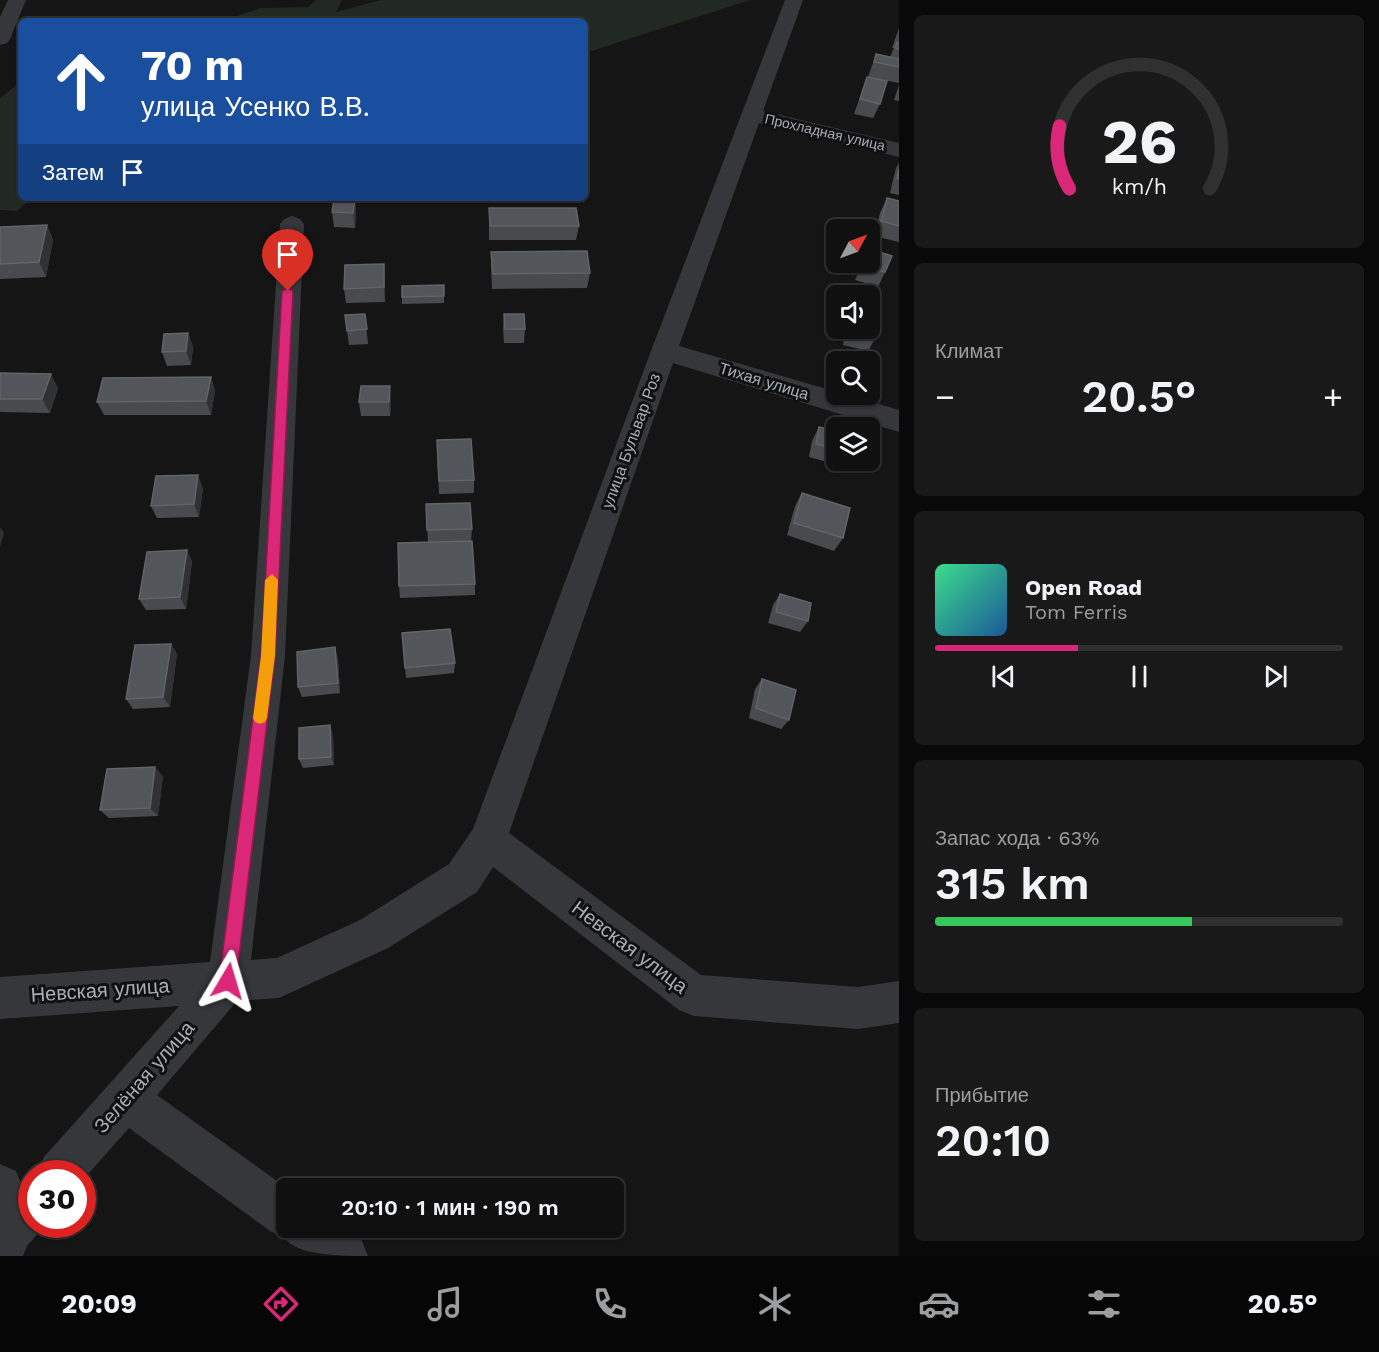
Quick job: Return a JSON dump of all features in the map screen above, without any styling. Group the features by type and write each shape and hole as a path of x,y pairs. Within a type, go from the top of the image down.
{"street":[{"path":"0,39 17,0"},
{"name":"улица Бульвар Роз","path":"463,878 488,840 664,351 794,0"},
{"name":"Прохладная улица","path":"751,115 899,150"},
{"path":"228,981 268,656 292,224"},
{"name":"Тихая улица","path":"664,351 899,421"},
{"name":"Невская улица","path":"488,840 694,995 858,1008 899,1002"},
{"name":"Невская улица","path":"0,998 279,978 374,934 463,878"},
{"name":"Зелёная улица","path":"71,1160 228,981"},
{"path":"125,1098 276,1208"},
{"path":"0,1187 14,1230"},
{"path":"319,1238 344,1256"}],"shaded area":[{"path":"316,0 342,0 336,12 381,0 750,0 588,52 588,18 231,18 261,8 308,7"},
{"path":"18,84 18,201 29,201 17,211 0,210 0,98"}],"building":[{"path":"876,54 899,59 899,67 874,62"},
{"path":"867,77 887,81 880,104 860,99"},
{"path":"887,198 899,201 899,226 881,221"},
{"path":"334,201 355,201 353,213 332,212"},
{"path":"489,208 576,208 579,226 490,226"},
{"path":"47,225 39,262 0,264 0,227"},
{"path":"587,251 590,273 493,274 491,252"},
{"path":"880,252 892,256 885,272 880,270"},
{"path":"384,264 384,287 344,289 345,265"},
{"path":"444,285 444,296 402,297 402,286"},
{"path":"365,314 367,329 347,331 345,315"},
{"path":"504,314 524,314 525,329 505,329"},
{"path":"188,333 186,351 162,352 164,334"},
{"path":"0,373 51,374 42,399 0,399"},
{"path":"211,377 206,401 97,402 103,378"},
{"path":"361,386 390,386 389,402 359,402"},
{"path":"819,427 826,429 826,446 816,444"},
{"path":"471,439 474,480 439,481 437,440"},
{"path":"198,475 194,504 151,506 156,476"},
{"path":"802,493 850,508 843,538 794,523"},
{"path":"470,503 472,529 427,530 426,504"},
{"path":"472,541 475,584 399,586 398,543"},
{"path":"187,550 180,597 139,599 147,552"},
{"path":"780,594 811,603 808,621 776,612"},
{"path":"450,629 455,663 405,668 402,633"},
{"path":"171,644 163,697 126,699 135,645"},
{"path":"335,647 338,683 298,687 297,652"},
{"path":"762,679 796,690 789,720 756,708"},
{"path":"330,725 331,757 299,759 299,728"},
{"path":"155,767 150,808 100,810 107,769"}],"slow traffic":[{"path":"260,718 268,656 272,580"}],"route":[{"path":"228,981 268,656 288,291"}]}
